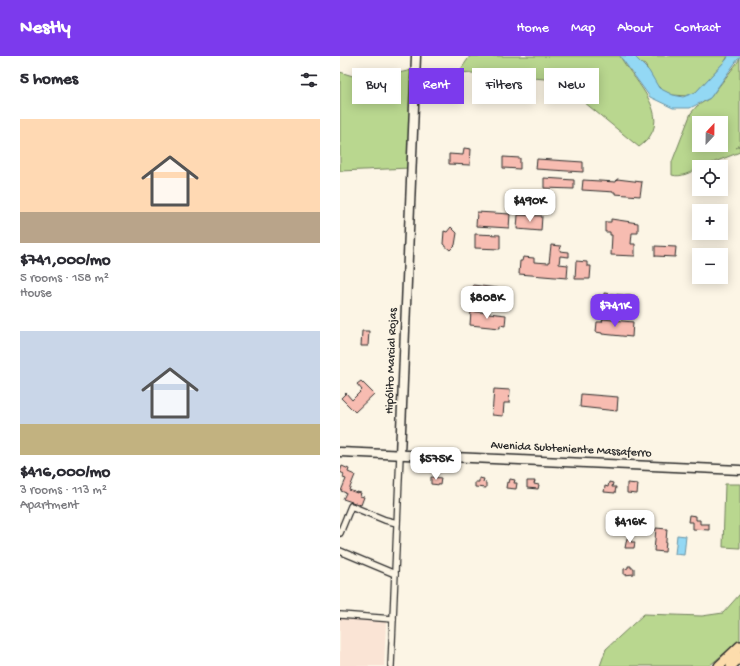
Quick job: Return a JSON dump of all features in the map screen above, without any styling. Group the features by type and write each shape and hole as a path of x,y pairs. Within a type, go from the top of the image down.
{"main road":[{"name":"Hipólito Marcial Rojas","path":"400,455 416,56"},
{"name":"Avenida Subteniente Massaferro","path":"340,452 740,470"},
{"path":"719,666 740,646"},
{"path":"731,666 740,658"}],"street":[{"name":"Hipólito Marcial Rojas","path":"391,666 400,455"},
{"path":"340,533 342,522 351,506 385,520 397,523"},
{"path":"340,550 395,574"},
{"path":"340,615 393,619"}],"shaded area":[{"path":"340,617 386,620 384,666 340,666"}],"green space":[{"path":"470,56 620,56 646,94 654,115 654,126 649,137 639,147 586,104 599,104 599,68 544,68 544,79 536,78 536,68 472,68 472,73 464,72 464,68 462,68"},
{"path":"634,56 728,56 696,92 687,96 673,95 662,90 656,84 645,65 639,62"},
{"path":"740,59 740,152 720,160 692,160 692,171 679,176 672,175 672,162 691,113 697,106 710,98"},
{"path":"409,71 409,104 415,104 410,168 340,171 340,72 352,76 352,104 401,104 401,72"},
{"path":"725,484 740,484 740,548 723,547"},
{"path":"740,594 740,640 709,666 600,666 606,649 644,614 702,616 723,613"}],"water":[{"path":"620,56 634,56 649,71 659,88 673,95 683,97 696,92 727,59 728,56 740,56 740,59 738,59 710,98 690,108 673,108 650,97"},
{"path":"677,535 686,536 684,555 675,554"}],"building":[{"path":"464,148 471,149 470,165 449,164 449,154 463,155"},
{"path":"503,157 520,158 520,169 503,168"},
{"path":"537,159 583,162 583,172 536,169"},
{"path":"544,178 574,180 574,189 544,188"},
{"path":"617,179 642,182 640,196 615,194 615,192 582,190 583,180 616,182"},
{"path":"477,212 510,214 509,228 476,226"},
{"path":"518,215 542,216 541,231 517,229"},
{"path":"611,219 638,223 638,233 632,233 631,244 635,244 635,256 611,255 612,235 610,235 610,232 605,232 605,222 611,222"},
{"path":"451,227 457,233 455,245 450,250 443,244 444,231 447,232"},
{"path":"475,234 500,235 500,249 475,248"},
{"path":"551,245 561,246 560,251 569,252 569,257 560,256 559,264 568,265 567,278 519,274 520,261 522,261 523,257 534,258 534,262 549,263"},
{"path":"655,246 676,247 675,257 655,256"},
{"path":"576,261 587,262 587,266 591,266 590,279 575,279"},
{"path":"473,285 505,289 504,301 502,303 475,300 475,298 472,298"},
{"path":"604,293 633,296 632,311 602,309 603,307 598,306 599,295 604,296"},
{"path":"471,311 506,315 505,326 500,325 500,328 470,325"},
{"path":"603,319 633,322 632,337 596,332 597,322 602,322"},
{"path":"362,331 369,331 368,346 361,346"},
{"path":"361,381 374,394 355,412 341,398 346,393 352,400 362,390 357,384"},
{"path":"494,389 510,390 509,403 504,403 503,416 492,415"},
{"path":"581,394 618,397 617,411 580,407"},
{"path":"342,466 349,469 348,472 355,475 349,490 361,493 360,496 364,497 361,505 343,499 346,493 341,491 346,479 343,478 344,474 340,472"},
{"path":"431,477 441,478 440,485 431,484"},
{"path":"479,478 484,479 483,482 486,483 486,488 475,487 475,482 479,482"},
{"path":"510,479 515,480 514,483 517,483 516,489 506,488 507,482 509,483"},
{"path":"527,481 535,481 534,484 539,485 538,489 527,488"},
{"path":"609,482 613,483 612,487 616,487 615,493 604,492 605,486 608,487"},
{"path":"627,483 638,484 637,494 627,493"},
{"path":"689,515 696,516 696,520 700,520 700,524 709,524 709,530 693,529 693,522 688,522"},
{"path":"656,528 667,529 665,552 654,551"},
{"path":"627,538 631,539 631,542 635,542 634,548 625,548"},
{"path":"628,566 634,568 634,574 624,575 624,569 628,568"}]}
